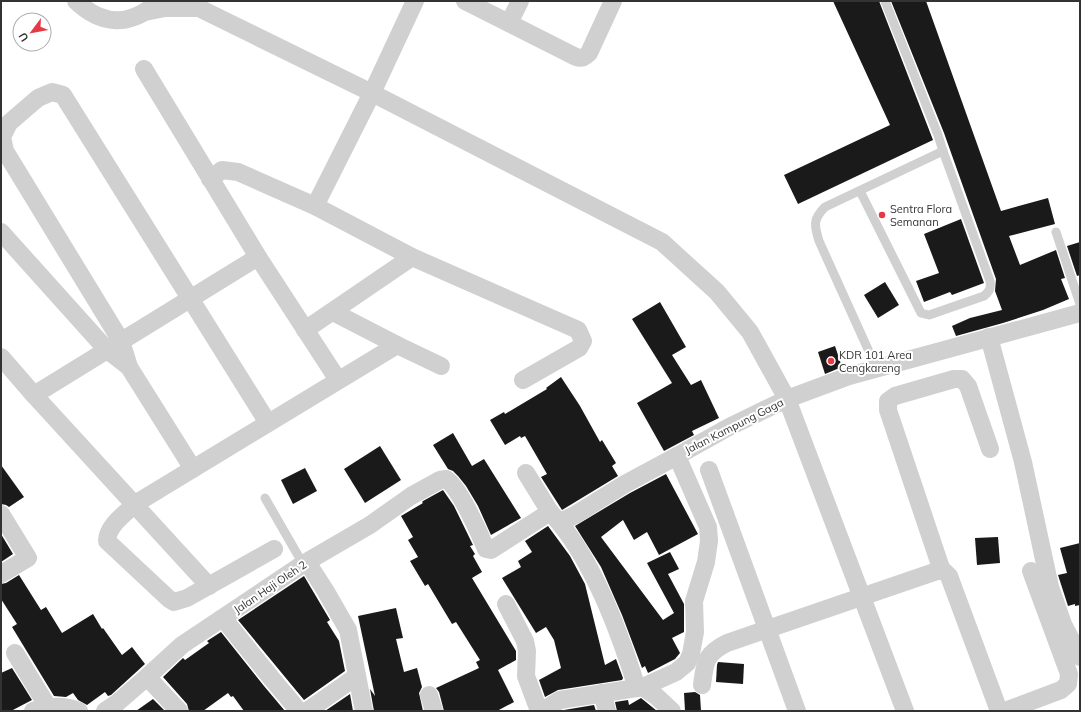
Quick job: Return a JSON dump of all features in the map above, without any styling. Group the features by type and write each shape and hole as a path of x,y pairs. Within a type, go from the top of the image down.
{"street":[{"path":"76,1 92,14 113,20 124,20 135,17 151,7 165,8 196,5 662,242 717,292 750,332 787,399 905,711"},
{"path":"315,206 372,94 415,1"},
{"path":"465,1 576,57 583,58 589,53 613,1"},
{"path":"509,23 520,1"},
{"path":"144,69 258,257 338,380"},
{"path":"193,469 114,345 5,151 2,137 9,123 38,98 52,92 63,95 268,423"},
{"path":"210,179 222,170 238,172 315,206 412,257 578,330 583,341 579,348 523,380"},
{"path":"1,232 114,345"},
{"path":"34,395 258,257"},
{"path":"305,330 412,257"},
{"path":"333,312 442,366"},
{"name":"Jalan Kampung Gaga","path":"540,711 560,700 640,688 676,672 686,663 692,654 695,632 694,601 706,562 709,542 708,527 677,456 729,427 787,399 849,376 876,367 1080,313"},
{"path":"990,337 1023,462 1050,586 1063,624 1080,656"},
{"path":"274,549 210,586 187,598 174,602 107,540 107,536 111,528 135,504 397,345"},
{"path":"1,357 34,395 210,586"},
{"path":"990,449 968,386 962,379 954,379 895,396 888,401 888,410 942,571 949,576 999,711"},
{"path":"555,517 575,515 625,484 677,456"},
{"path":"709,470 797,711"},
{"path":"526,473 537,493 579,550 592,571 640,688 656,696 672,711"},
{"name":"Jalan Haji Oleh 2","path":"105,711 147,677 177,649 305,563 370,525 411,496 440,480 446,479 454,486 478,529 486,549 491,550 555,517"},
{"path":"1,514 28,558 1,574"},
{"path":"305,563 325,590 348,630 352,643 364,711"},
{"path":"702,685 704,665 714,650 727,643 934,572 940,570 942,571"},
{"path":"1005,711 1061,690 1068,684 1069,674 1031,571"},
{"path":"506,604 525,641 527,651 526,676 540,711"},
{"path":"223,618 272,680 299,711"},
{"path":"15,653 40,709 61,707 79,711"},
{"path":"307,711 357,676"},
{"path":"147,677 179,711"},
{"path":"602,693 607,711"}],"lane":[{"path":"860,191 921,313 929,315 984,296 989,292 990,281 938,135 885,1"},
{"path":"876,367 818,241 815,228 817,214 825,207 943,151"},
{"path":"1056,232 1080,304"},
{"path":"265,498 305,563"}],"building":[{"path":"833,1 879,1 933,140 798,204 784,175 890,125"},
{"path":"891,1 926,1 1001,211 1048,198 1055,224 1009,236 1020,265 1056,250 1065,278 1061,279 1069,299 1043,310 956,336 952,326 970,318 1002,310 995,291 996,279 944,133"},
{"path":"961,219 984,283 952,295 950,292 924,302 916,281 939,273 924,234"},
{"path":"1080,242 1080,275 1077,276 1067,246"},
{"path":"885,282 899,305 878,318 864,295"},
{"path":"660,302 686,347 672,355 691,385 701,380 719,418 692,431 694,435 664,451 637,403 672,383 632,319"},
{"name":"KDR 101 Area Cengkareng","path":"835,346 842,367 825,374 818,352"},
{"path":"561,377 580,406 600,442 602,440 616,463 612,466 618,476 562,510 541,477 547,474 525,436 521,438 520,436 505,445 490,420 504,412 505,414 547,389 546,388"},
{"path":"453,433 472,466 484,459 521,518 491,535 478,506 466,486 453,471 448,469 433,445"},
{"path":"380,446 401,480 365,503 344,469"},
{"path":"1,465 24,497 9,507 1,504"},
{"path":"305,468 317,491 293,504 281,480"},
{"path":"666,474 698,534 659,555 647,532 634,540 623,520 601,537 663,620 674,613 647,563 670,552 679,569 668,574 684,604 684,632 672,638 680,653 675,659 648,673 645,666 642,668 622,615 601,567 575,526 630,493"},
{"path":"443,490 454,506 473,545 470,546 475,554 473,556 482,572 472,578 516,651 516,660 498,670 514,702 497,711 444,711 439,692 436,688 479,668 476,662 480,660 456,622 452,624 428,584 425,586 410,561 418,557 408,540 413,537 401,516"},
{"path":"548,526 570,556 585,584 605,665 616,659 623,678 622,680 558,690 545,697 539,680 561,668 554,640 546,627 536,633 502,578 521,567 518,561 532,552 525,541"},
{"path":"1,534 13,554 1,562"},
{"path":"998,537 1000,563 977,565 975,538"},
{"path":"1080,543 1080,605 1075,606 1075,604 1068,606 1058,575 1067,573 1060,548"},
{"path":"19,575 41,610 46,607 62,633 93,614 102,629 103,628 122,655 132,647 145,664 111,695 108,696 105,692 87,705 78,700 73,693 66,697 54,696 12,627 17,624 1,599 1,584 6,583"},
{"path":"304,576 330,620 327,622 339,641 345,671 304,700 238,620"},
{"path":"396,608 403,638 396,639 404,672 417,668 422,687 419,693 423,711 374,711 370,689 375,696 358,616"},
{"path":"221,632 285,711 244,711 233,696 231,697 228,693 203,711 189,711 187,704 163,677 183,658 185,660 209,643 207,641"},
{"path":"718,662 744,664 743,684 716,682"},
{"path":"12,668 32,700 11,711 1,711 1,673"},
{"path":"695,692 700,695 701,711 685,711 684,693"},
{"path":"350,694 353,711 325,711"},
{"path":"641,698 657,711 617,711 615,702 628,700 629,705"},
{"path":"153,699 165,711 136,711"},
{"path":"594,705 596,711 562,711 564,710"}],"place":[{"name":"Sentra Flora Semanan","path":"882,215"},
{"name":"KDR 101 Area Cengkareng","path":"831,361"}]}
